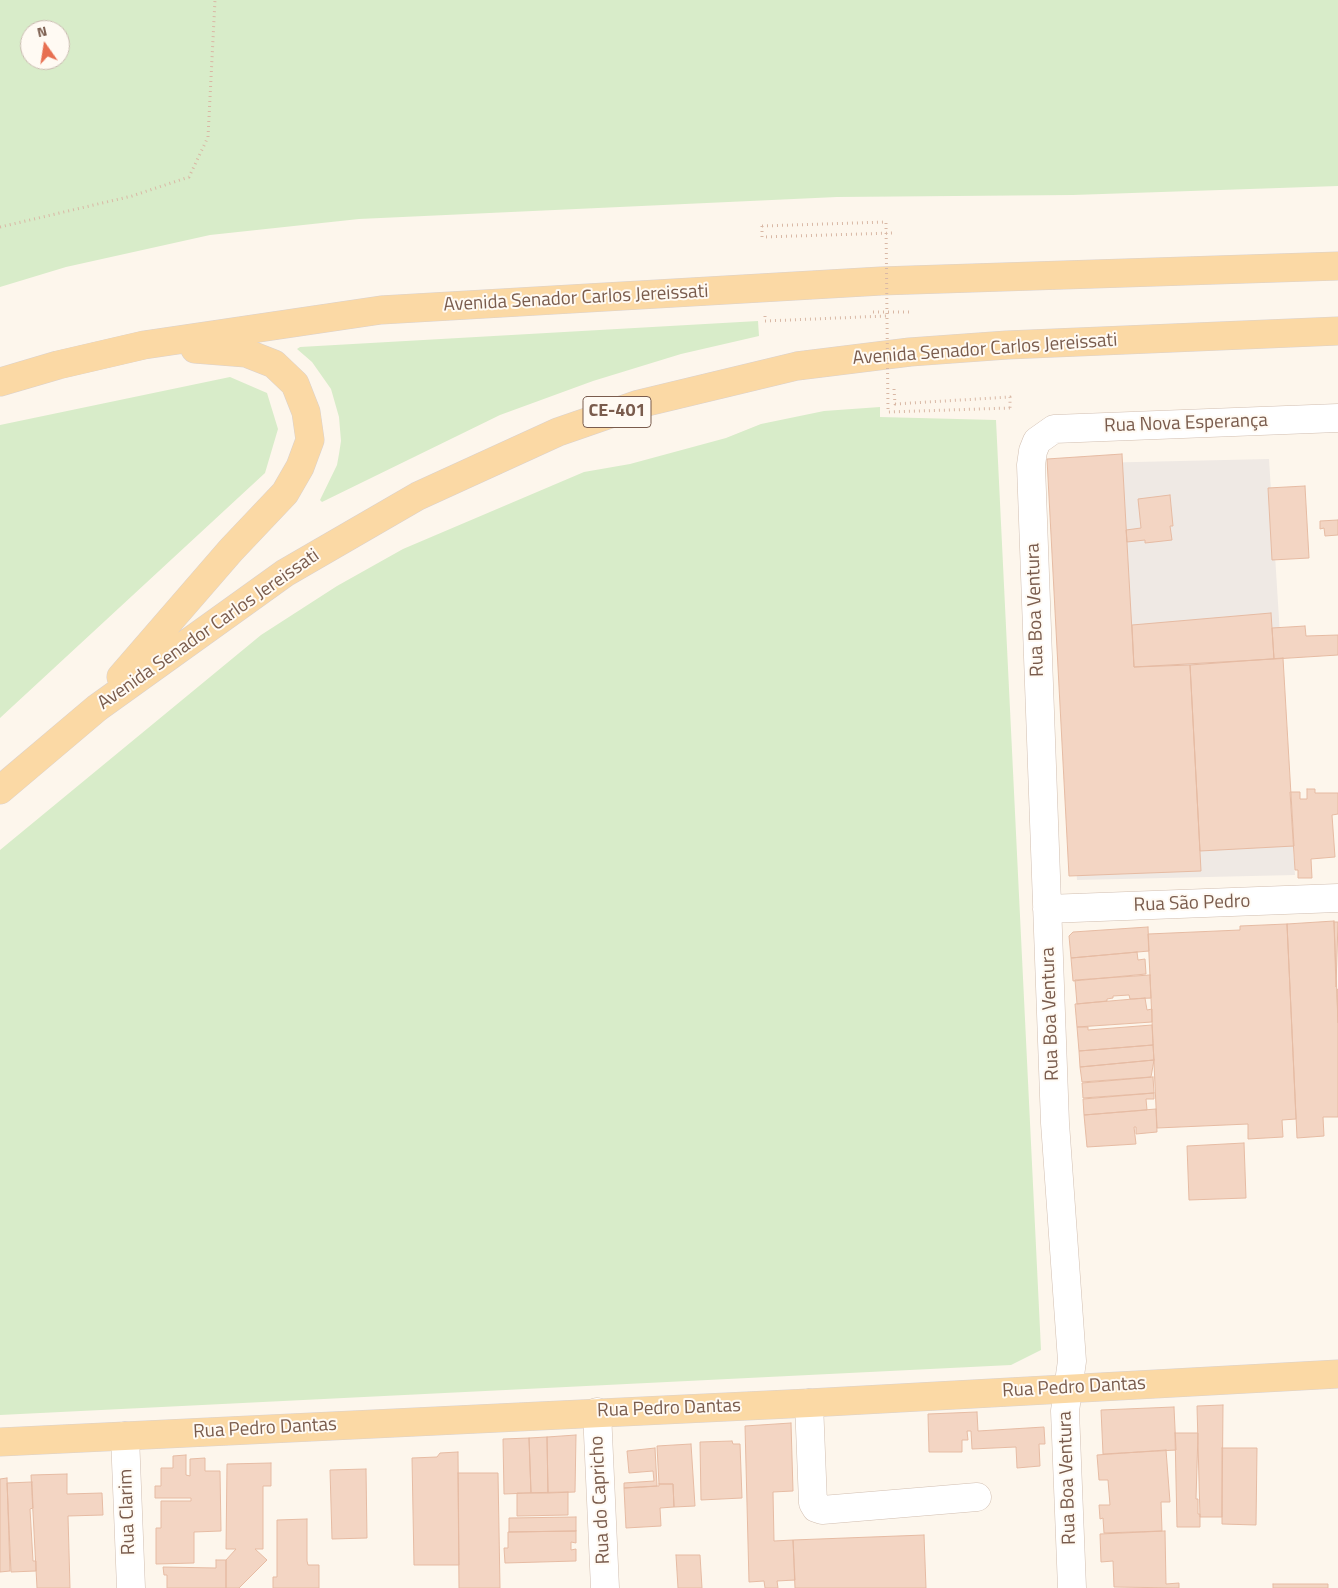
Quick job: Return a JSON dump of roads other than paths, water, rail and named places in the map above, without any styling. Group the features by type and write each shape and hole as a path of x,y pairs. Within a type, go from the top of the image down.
{"main road":[{"name":"Avenida Senador Carlos Jereissati","path":"0,382 58,365 144,345 381,310 881,281 1338,266"},
{"name":"Avenida Senador Carlos Jereissati","path":"0,790 96,708 285,573 418,496 558,432 639,404 797,366 910,352 1006,345 1338,331"},
{"path":"96,708 231,550 285,493 300,467 310,440 306,412 295,384 274,364 246,352 144,345"},
{"name":"Rua Pedro Dantas","path":"0,1442 809,1403 1338,1374"}],"street":[{"name":"Rua Nova Esperança","path":"1037,441 1054,429 1338,418"},
{"name":"Rua Boa Ventura","path":"1037,441 1031,465 1055,1123 1072,1361 1065,1411 1072,1588"},
{"name":"Rua São Pedro","path":"1047,909 1338,898"},
{"path":"809,1403 813,1503 816,1508 822,1510 977,1497"},
{"name":"Rua do Capricho","path":"597,1412 605,1588"},
{"name":"Rua Clarim","path":"125,1436 131,1588"}]}
